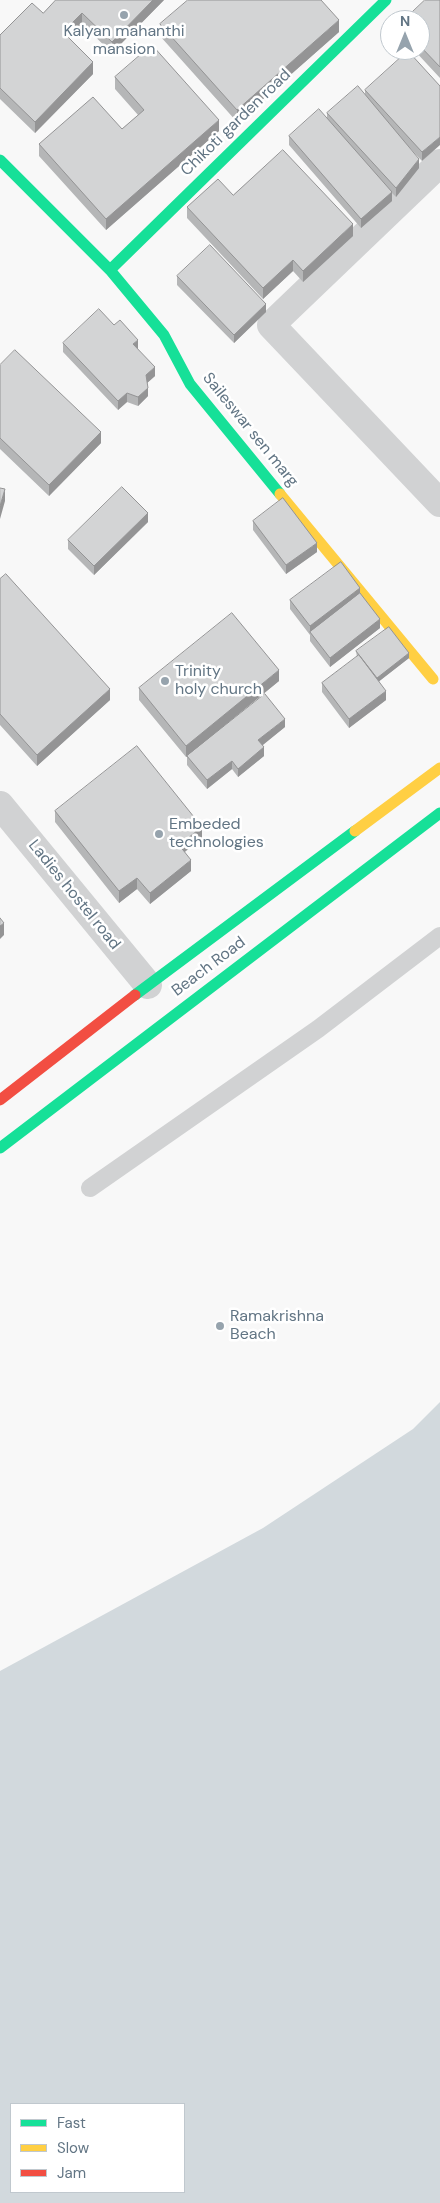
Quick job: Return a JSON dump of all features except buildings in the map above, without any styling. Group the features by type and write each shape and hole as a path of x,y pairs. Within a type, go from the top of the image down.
{"main road":[{"name":"Chikoti garden road","path":"110,270 386,0"},
{"name":"Saileswar sen marg","path":"0,160 110,270 164,335 190,384 208,403 433,679"},
{"name":"Beach Road","path":"0,1100 148,985 440,768"},
{"name":"Beach Road","path":"0,1148 440,813"}],"street":[{"path":"440,163 271,325 440,503"},
{"name":"Ladies hostel road","path":"0,805 148,985"}],"lane":[{"path":"90,1188 318,1029 440,936"}],"shaded area":[{"path":"440,1402 440,2203 0,2203 0,1671 263,1528 413,1429"}],"traffic: fast":[{"path":"110,270 386,0"},
{"path":"0,160 110,270 164,335 190,384 280,494"},
{"path":"0,1148 440,813"},
{"path":"135,995 355,831"}],"traffic: slow":[{"path":"280,494 433,679"},
{"path":"355,831 440,768"}],"traffic: jam":[{"path":"0,1100 135,995"}],"place":[{"name":"Kalyan mahanthi mansion","path":"124,15"},
{"name":"Trinity holy church","path":"165,681"},
{"name":"Embeded technologies","path":"159,834"},
{"name":"Ramakrishna Beach","path":"220,1326"}]}
